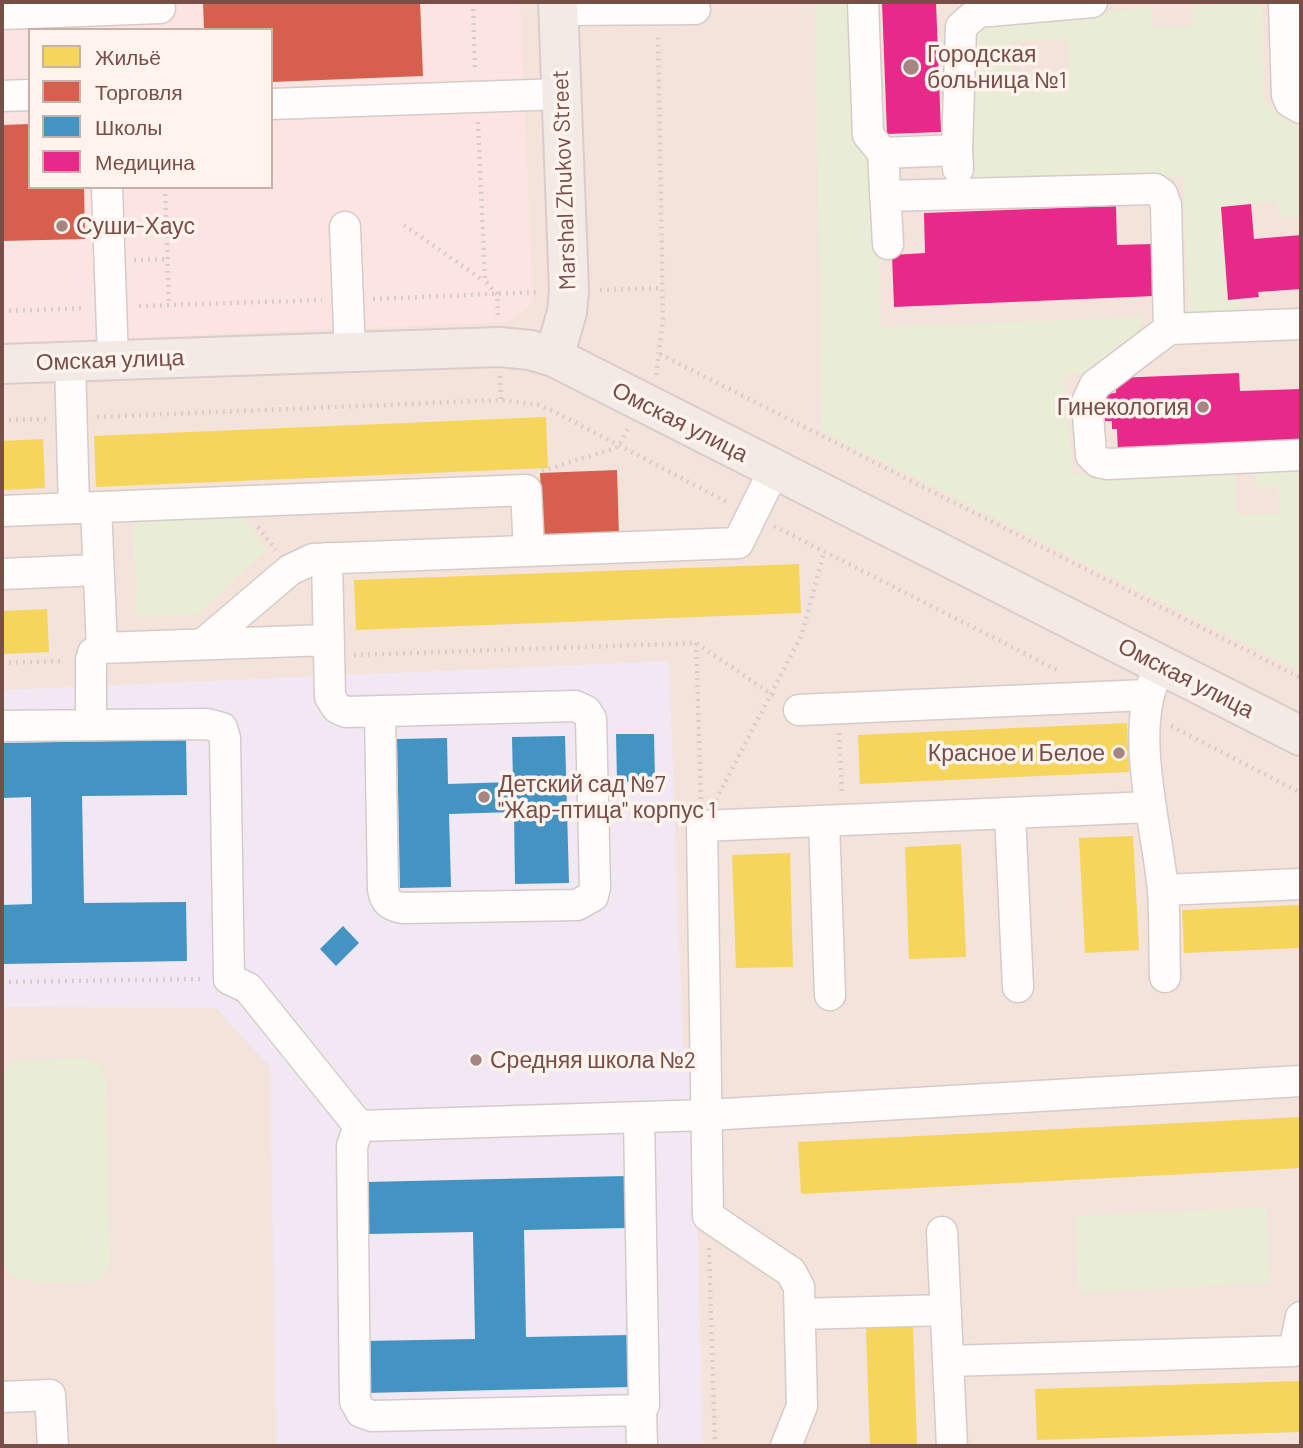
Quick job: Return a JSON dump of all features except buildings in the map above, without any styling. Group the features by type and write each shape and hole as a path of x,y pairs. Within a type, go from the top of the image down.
{"main road":[{"name":"Marshal Zhukov Street","path":"554,357 567,312 569,290 559,6"},
{"name":"Омская улица","path":"2,364 499,346 530,349 554,357 774,470 1154,680 1301,736"}],"lane":[{"path":"863,2 868,135 883,153 888,244"},
{"path":"959,193 957,150 961,27 978,12 1092,2"},
{"path":"1284,2 1287,95 1290,102 1301,107"},
{"path":"559,6 695,9"},
{"path":"2,14 160,13"},
{"path":"273,104 562,94"},
{"path":"2,96 28,95"},
{"path":"883,153 957,150"},
{"path":"107,189 113,360"},
{"path":"885,196 1155,189 1163,194 1166,205 1169,329"},
{"path":"345,227 350,352"},
{"path":"1301,324 1169,329 1094,384 1087,402 1091,455 1098,462 1301,455"},
{"path":"70,362 85,507 99,570 97,654 91,725"},
{"path":"204,643 290,570 313,559 738,543 774,470"},
{"path":"2,511 526,490 529,550"},
{"path":"327,558 328,648 333,704 346,712 380,711 575,706 586,710 591,719 595,887 593,896 577,905 391,906 385,900 383,889 380,711"},
{"path":"2,574 99,570"},
{"path":"97,654 204,643 328,648"},
{"path":"799,710 1154,680 1147,772 1163,890 1165,977"},
{"path":"2,726 207,724 222,728 225,738 229,979 248,988 359,1126"},
{"path":"786,1446 802,1406 799,1287 791,1272 708,1216 702,825 1010,815 1152,807"},
{"path":"1010,815 1018,987"},
{"path":"830,995 833,821"},
{"path":"1163,890 1301,884"},
{"path":"359,1126 707,1115 1301,1081"},
{"path":"639,1118 644,1405 641,1410 642,1446"},
{"path":"359,1126 352,1146 355,1402 361,1412 372,1416 641,1410"},
{"path":"942,1232 952,1446"},
{"path":"800,1314 946,1310"},
{"path":"948,1361 1297,1351 1301,1317"},
{"path":"2,1397 50,1395 53,1446"}],"path":[{"path":"473,2 485,281"},
{"path":"526,490 535,472 556,468 618,447 657,371 663,320 657,10"},
{"path":"165,189 169,306"},
{"path":"404,225 485,281 497,293 501,400"},
{"path":"2,311 497,293"},
{"path":"660,354 1301,678"},
{"path":"238,501 290,570"},
{"path":"702,825 802,634 824,552"},
{"path":"696,643 702,825"},
{"path":"328,648 696,643 772,695 799,710"},
{"path":"2,663 97,654"},
{"path":"833,821 838,708"},
{"path":"2,982 229,979"},
{"path":"708,1216 715,1446"}],"shaded area":[{"path":"2,2 1301,2 1301,1446 2,1446"},
{"path":"2,2 520,2 533,296 528,307 517,317 502,322 2,343"},
{"name":"Средняя школа №2","path":"669,661 683,1046 694,1070 703,1446 276,1446 270,1067 216,1008 2,1007 2,690"}],"green space":[{"path":"815,2 859,2 878,155 881,327 1146,317 1132,341 1117,343 1113,362 1090,373 1064,375 1073,474 1236,468 1236,514 1280,514 1278,487 1257,488 1255,467 1301,466 1301,671 822,431"},
{"path":"1262,4 1264,100 1278,116 1301,128 1301,216 1281,218 1276,201 1221,207 1228,299 1241,298 1242,319 1189,321 1183,176 975,180 971,62 979,32 991,21 1065,18 1152,6 1152,27 1192,27 1193,5","holes":["1068,40 1069,72 1011,73 1010,41"]},
{"path":"240,512 267,549 199,614 137,616 133,526 143,516"},
{"path":"84,1058 100,1065 106,1079 110,1266 99,1279 81,1283 16,1278 9,1275 4,1262 2,1073 14,1060"},
{"path":"1266,1207 1270,1283 1079,1293 1075,1216"}],"place":[{"name":"Городская больница №1","path":"911,67"},
{"name":"Суши-Хаус","path":"62,226"},
{"name":"Гинекология","path":"1203,407"},
{"name":"Красное и Белое","path":"1119,753"},
{"name":"Детский сад №7 \"Жар-птица\" корпус 1","path":"484,797"},
{"name":"Средняя школа №2","path":"476,1060"}]}
